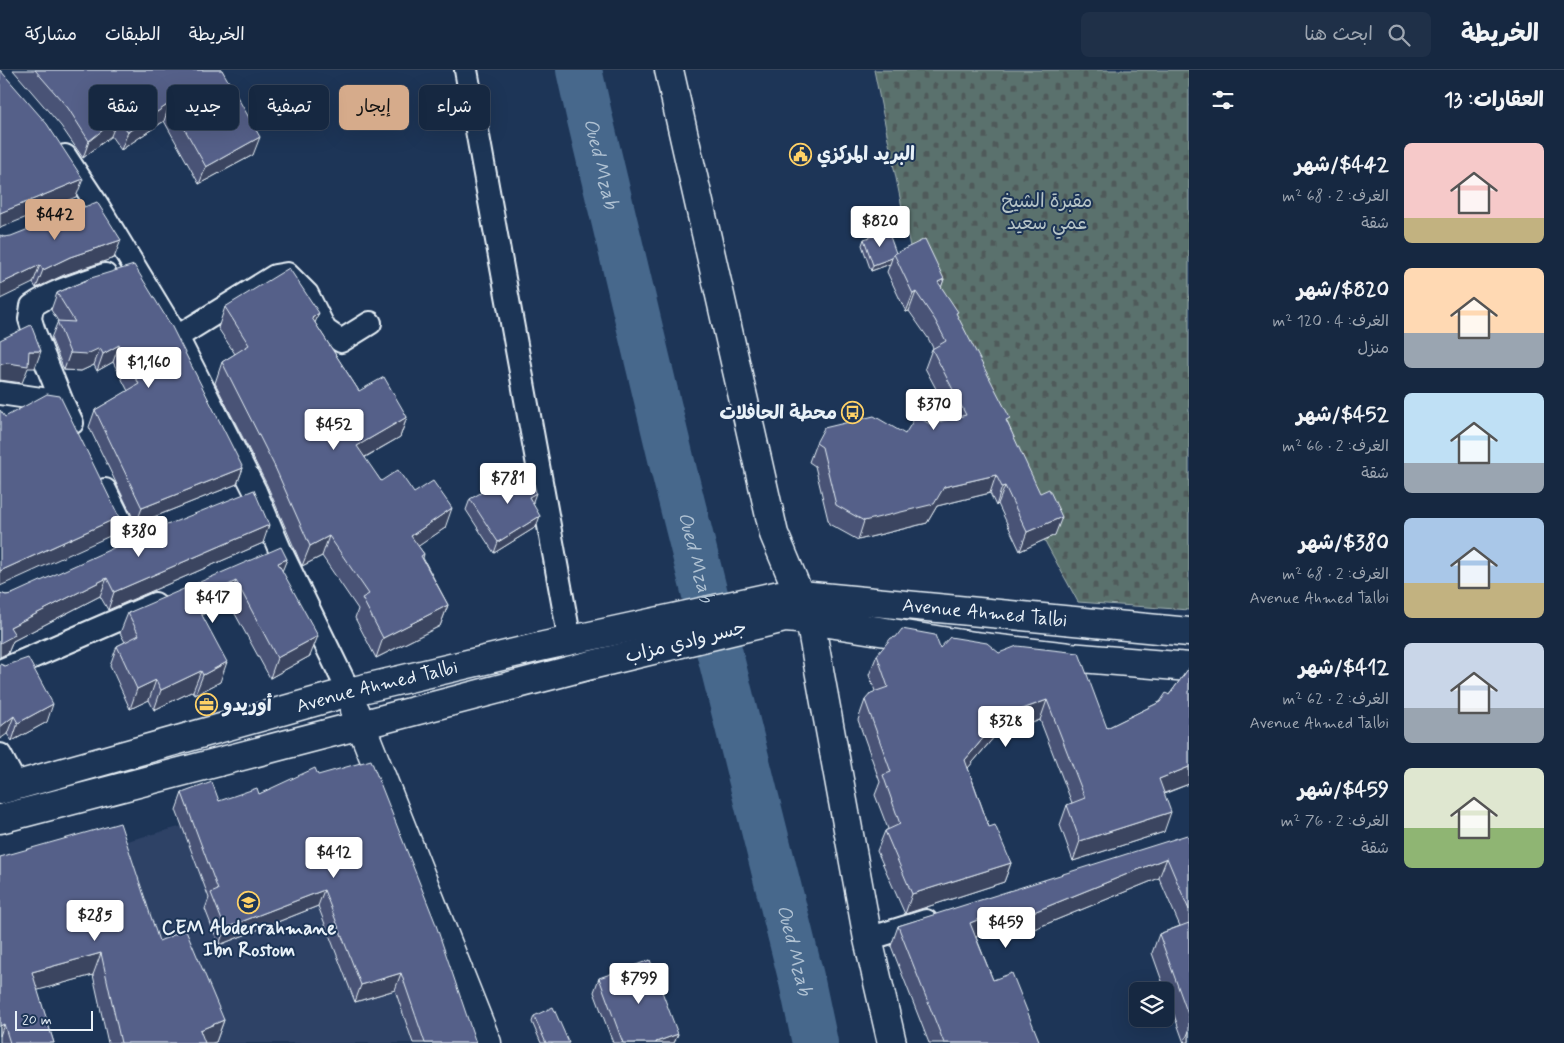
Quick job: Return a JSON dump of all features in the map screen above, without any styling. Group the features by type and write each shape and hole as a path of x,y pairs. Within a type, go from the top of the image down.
{"main road":[{"path":"669,70 774,534 794,607 892,1043"},
{"name":"جسر وادي مزاب","path":"576,639 794,607"},
{"name":"جسر وادي مزاب","path":"0,819 587,666 794,607"},
{"name":"Avenue Ahmed Talbi","path":"794,607 1189,632"},
{"path":"794,607 974,646 1189,668"},
{"name":"Avenue Ahmed Talbi","path":"8,787 348,692 576,639"},
{"path":"348,692 487,1043"}],"street":[{"path":"466,70 576,639"},
{"path":"56,142 88,207 134,266 177,337 271,554 348,692"},
{"path":"83,446 62,402 34,332 30,319 32,306 63,289 134,266"},
{"path":"177,337 275,276 287,274 307,294 324,330 341,341 370,323"},
{"path":"0,394 62,402"},
{"path":"96,472 130,541"},
{"path":"0,670 172,597"},
{"path":"0,755 8,787"},
{"path":"868,939 944,915"}],"shaded area":[{"name":"CEM Abderrahmane Ibn Rostom","path":"328,787 413,1043 177,1043 112,845"}],"green space":[{"name":"مقبرة الشيخ عمي سعيد","path":"874,70 1189,70 1189,610 1078,602 1047,545 917,281"}],"building":[{"path":"0,70 47,124 83,179 0,213"},
{"path":"35,70 222,70 231,85 167,85 167,105 157,112 157,85 89,85 89,130 103,130 89,141 68,108"},
{"path":"239,100 249,118 249,130 256,130 260,137 206,167 185,130 239,130"},
{"path":"97,202 121,240 70,257 43,270 40,265 0,284 0,235 4,237 11,236"},
{"path":"888,231 896,253 892,258 873,265 864,239"},
{"path":"925,239 944,279 938,282 958,312 956,313 1010,418 1006,420 1040,493 1049,489 1062,517 1027,532 1005,486 1002,487 996,475 944,487 934,504 864,521 836,505 822,447 816,443 824,428 874,416 905,434 916,416 930,424 966,415 932,349 946,341 935,320 916,292 913,294 894,254"},
{"path":"134,265 172,327 243,468 142,508 95,410 139,384 119,345 103,354 100,348 87,354 70,353 57,321 75,322 57,293 91,278"},
{"path":"289,268 319,313 312,318 359,391 384,377 407,417 357,446 381,481 398,470 414,493 433,481 452,508 411,536 424,554 421,556 448,605 383,638 362,598 369,594 329,536 310,546 274,465 222,362 249,345 225,307"},
{"path":"31,325 41,351 29,351 28,366 8,363 0,365 0,340"},
{"path":"47,394 60,396 119,517 0,571 0,410 5,417"},
{"path":"531,469 536,493 529,497 540,516 498,542 470,499 514,474 517,478"},
{"path":"254,490 269,525 114,592 107,578 10,627 15,635 0,643 0,593 12,594 142,535"},
{"path":"281,547 287,559 278,563 318,636 277,658 236,581 195,602 227,662 203,675 201,671 161,690 156,680 137,689 117,646 139,635 128,613"},
{"path":"902,629 935,635 940,648 950,637 987,643 999,653 1017,646 1079,653 1107,728 1160,702 1166,693 1169,695 1189,668 1189,767 1159,779 1171,812 1080,841 1067,805 1085,798 1047,700 1001,717 965,760 989,827 995,825 1011,863 912,894 885,831 900,824 883,775 891,772 865,700 871,693 888,687 877,655 891,638 896,637"},
{"path":"28,658 53,704 18,723 14,716 0,727 0,664 5,666"},
{"path":"371,760 435,922 476,1043 425,1043 401,973 361,985 324,890 225,928 211,893 218,890 182,793 212,782 219,801 257,788 259,794 315,768 318,775"},
{"path":"120,823 159,941 186,930 224,1020 200,1030 205,1043 121,1043 101,953 32,972 54,1043 10,1043 4,1024 0,1026 0,857"},
{"path":"1187,835 1189,838 1189,910 1167,858 1014,920 1009,907 970,923 993,980 1012,973 1040,1043 944,1043 898,926"},
{"path":"1189,923 1189,1017 1159,934"},
{"path":"650,960 678,1034 656,1043 623,1043 599,978"},
{"path":"553,1007 569,1043 546,1043 534,1016"}],"waterway":[{"name":"Oued Mzab","path":"579,70 674,471 801,977 815,1043"}],"place":[{"name":"البريد المركزي","path":"801,154"},
{"name":"محطة الحافلات","path":"853,413"},
{"name":"أوريدو","path":"207,705"},
{"name":"CEM Abderrahmane Ibn Rostom","path":"249,902"}]}
